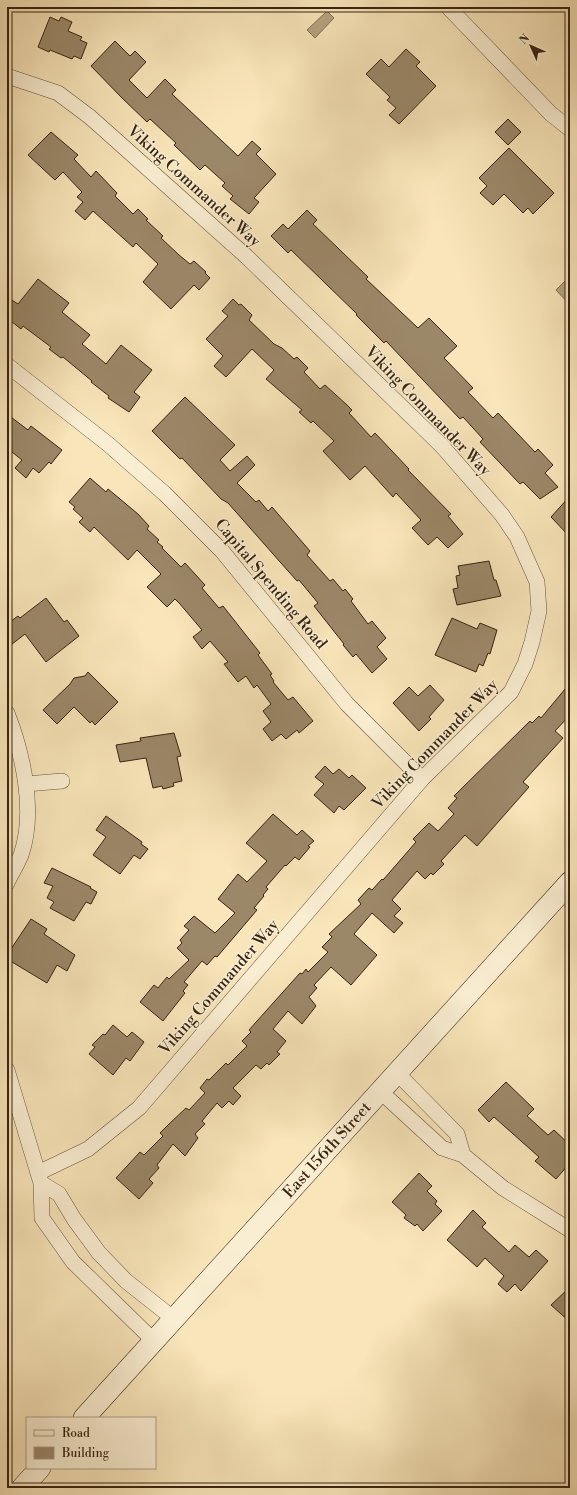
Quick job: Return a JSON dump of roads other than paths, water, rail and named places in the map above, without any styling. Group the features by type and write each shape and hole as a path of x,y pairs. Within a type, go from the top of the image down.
{"street":[{"path":"448,7 551,114 570,129"},
{"name":"Viking Commander Way","path":"7,76 58,93 77,108 247,257 442,446 502,515 517,536 537,582 540,611 525,664 511,692 422,779 139,1108 88,1149 40,1178"},
{"name":"Capital Spending Road","path":"7,364 108,444 165,494 222,551 347,704 422,779"},
{"path":"7,713 12,726 26,784 28,821 21,855 7,883"},
{"path":"26,784 62,780"},
{"name":"East 156th Street","path":"85,1417 570,882"},
{"path":"7,1070 40,1178 42,1218 73,1262 154,1341"},
{"path":"397,1073 456,1134 464,1155"},
{"path":"380,1092 442,1148 464,1155 503,1188 570,1230"},
{"path":"40,1178 59,1194 74,1219 99,1253 126,1281 174,1319"},
{"path":"22,1488 39,1469"}]}
